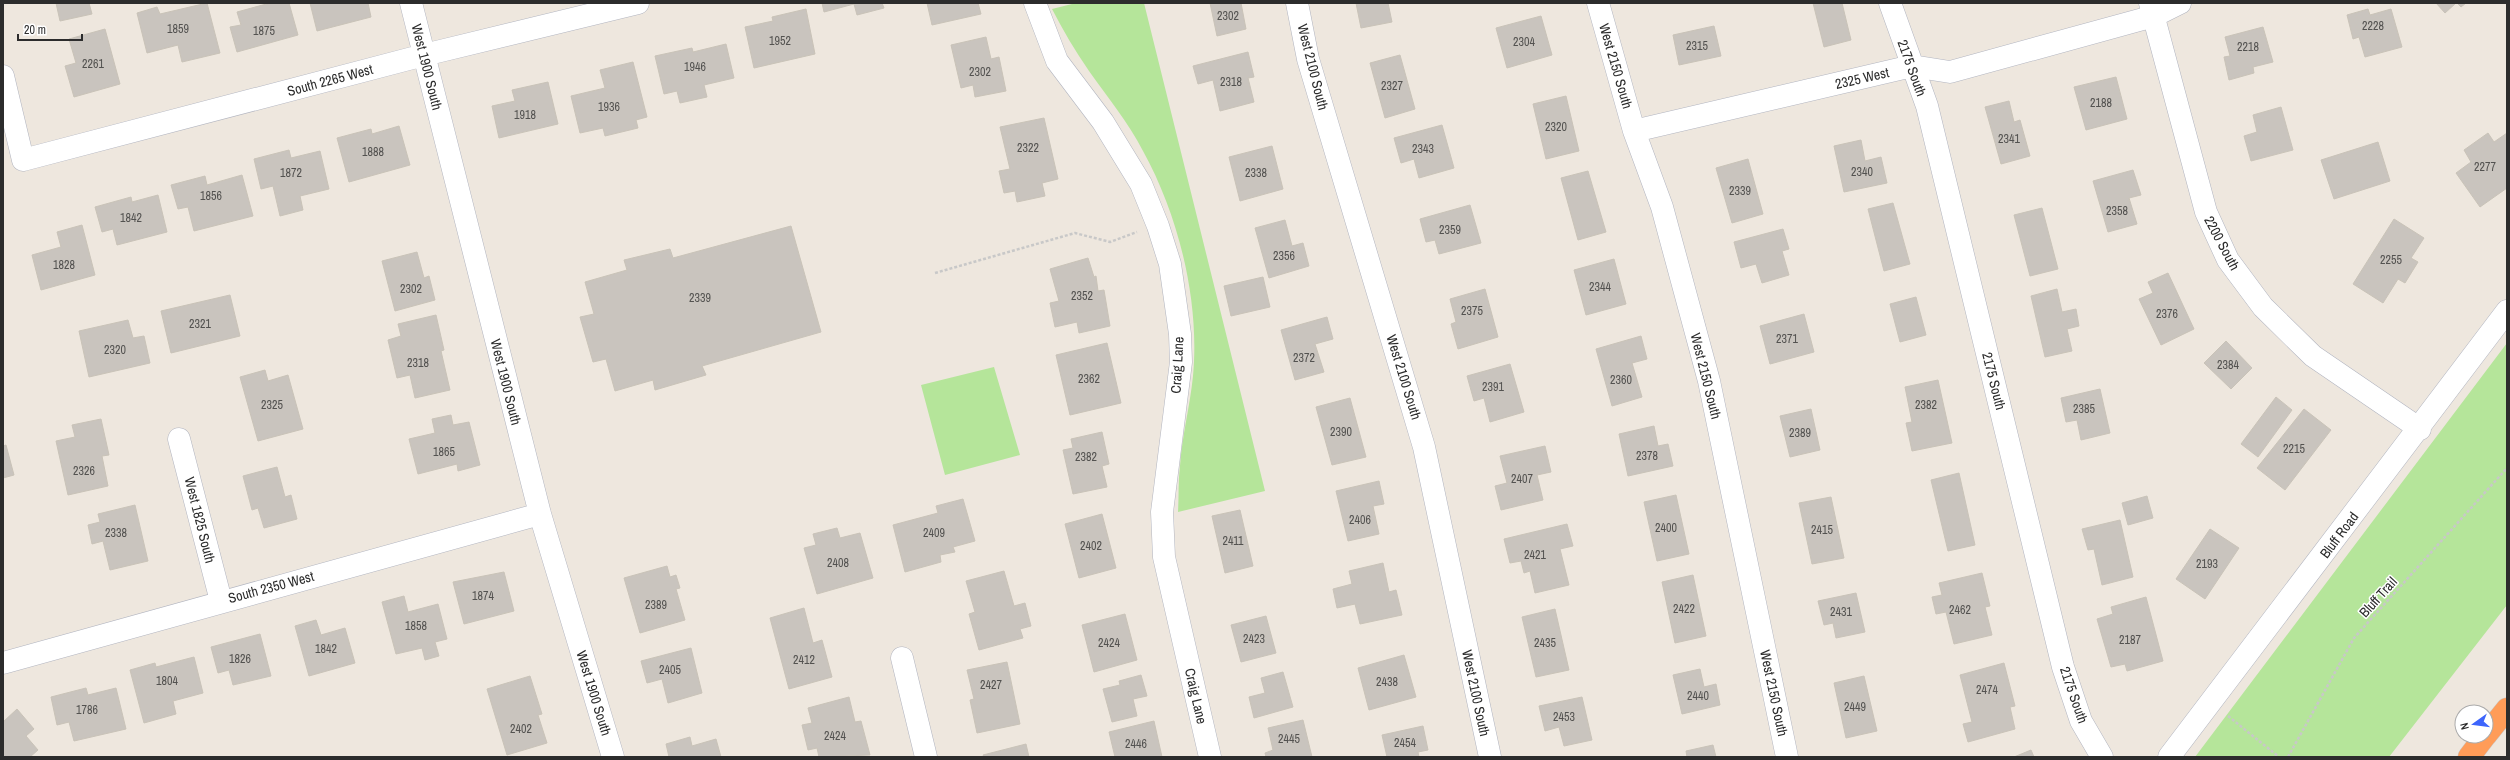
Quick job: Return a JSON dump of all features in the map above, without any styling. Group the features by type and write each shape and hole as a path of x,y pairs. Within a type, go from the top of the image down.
{"highway":[{"path":"2494,726 2507,709"},
{"path":"2469,757 2480,744"}],"street":[{"name":"West 1900 South","path":"411,3 540,514 613,757"},
{"name":"South 2265 West","path":"3,76 23,160 424,55 638,3"},
{"name":"Craig Lane","path":"1035,3 1057,61 1103,122 1141,184 1158,226 1170,264 1180,334 1180,362 1162,512 1164,557 1210,757"},
{"name":"West 2100 South","path":"1297,3 1308,59 1424,447 1490,757"},
{"name":"West 2150 South","path":"1598,3 1634,131 1662,207 1709,381 1787,757"},
{"name":"2175 South","path":"1890,3 1926,106 2063,667 2081,721 2102,757"},
{"name":"2325 West","path":"1634,131 1912,66 1950,72 2152,9 2180,3"},
{"name":"2200 South","path":"2152,9 2206,212 2228,260 2263,307 2313,356 2420,429"},
{"name":"Bluff Road","path":"2169,757 2420,429 2507,311"},
{"name":"West 1825 South","path":"180,439 221,601"},
{"name":"South 2350 West","path":"3,663 221,601 540,514"},
{"path":"902,658 926,757"}],"path":[{"path":"935,273 1075,233 1110,242 1158,226"},
{"name":"Bluff Trail","path":"2288,757 2354,638 2507,468"},
{"path":"2211,702 2279,757"}],"green space":[{"path":"1076,3 1144,3 1265,491 1178,512 1181,455 1193,376 1193,319 1190,289 1176,231 1156,176 1137,140 1079,56 1052,9"},
{"path":"2507,343 2507,605 2389,757 2195,757"},
{"path":"994,367 1020,455 945,475 921,385"}],"building":[{"path":"56,3 89,3 92,14 60,21"},
{"path":"207,3 220,53 182,62 178,45 147,53 137,13 157,7 160,14"},
{"path":"270,3 289,3 298,35 237,52 230,27 241,25 237,12"},
{"path":"310,3 368,3 371,17 317,31"},
{"path":"822,3 882,3 884,8 857,15 854,4 824,12"},
{"path":"927,3 978,3 981,14 932,25"},
{"path":"1210,3 1241,3 1246,29 1217,36"},
{"path":"1356,3 1388,3 1392,22 1361,28"},
{"path":"1813,3 1842,3 1851,40 1824,47"},
{"path":"2436,3 2456,3 2445,13"},
{"path":"2457,3 2466,3 2461,7"},
{"path":"806,9 815,54 754,68 745,27 773,21 772,17"},
{"path":"2368,9 2370,15 2391,9 2402,47 2365,57 2359,37 2353,39 2347,15"},
{"path":"1541,16 1552,55 1507,68 1496,28"},
{"path":"1714,26 1721,56 1679,65 1673,35"},
{"path":"2263,27 2273,62 2253,67 2254,73 2229,80 2224,57 2230,56 2225,37"},
{"path":"105,29 120,84 74,97 65,66 76,63 69,39"},
{"path":"986,37 991,59 999,57 1006,91 975,97 973,85 961,88 951,45"},
{"path":"726,44 734,78 704,85 707,97 680,103 677,91 664,94 655,56 692,48 693,52"},
{"path":"1248,52 1254,77 1248,78 1254,102 1220,111 1213,80 1198,84 1193,66"},
{"path":"1400,55 1415,109 1385,118 1370,63"},
{"path":"633,62 647,117 636,120 638,128 605,136 603,128 580,133 571,96 605,88 600,70"},
{"path":"2116,77 2127,119 2086,130 2074,87"},
{"path":"548,82 558,124 499,138 492,106 515,101 512,90"},
{"path":"1566,96 1579,151 1546,159 1533,104"},
{"path":"2009,101 2014,122 2020,120 2030,156 2001,164 1985,107"},
{"path":"2281,107 2293,150 2251,161 2244,136 2257,132 2253,115"},
{"path":"1044,118 1058,179 1042,183 1045,196 1017,202 1015,191 1004,193 999,171 1010,169 1000,127"},
{"path":"1442,125 1454,168 1419,178 1414,159 1401,163 1394,138"},
{"path":"399,126 410,165 349,182 337,138 371,129 372,134"},
{"path":"2488,133 2494,142 2507,133 2507,188 2480,207 2456,173 2471,162 2464,150"},
{"path":"1861,140 1865,161 1881,157 1887,183 1844,192 1834,146"},
{"path":"2378,142 2390,181 2334,199 2321,160"},
{"path":"1272,146 1283,189 1240,201 1229,157"},
{"path":"289,150 291,158 320,151 329,189 300,196 303,210 280,216 273,186 261,189 254,159"},
{"path":"1748,159 1763,214 1732,223 1716,168"},
{"path":"2133,170 2141,195 2129,198 2137,224 2108,232 2093,181"},
{"path":"1588,171 1606,232 1578,240 1561,178"},
{"path":"242,175 253,216 194,231 188,207 178,209 171,185 205,176 207,185"},
{"path":"158,195 167,232 117,245 113,229 102,232 95,207 131,197 132,202"},
{"path":"1893,203 1910,264 1884,271 1868,209"},
{"path":"1470,205 1481,243 1439,254 1435,240 1426,242 1420,219"},
{"path":"2042,208 2058,269 2030,276 2014,215"},
{"path":"2394,219 2424,238 2411,258 2418,262 2405,283 2398,279 2383,303 2353,284"},
{"path":"1285,220 1292,246 1303,243 1309,266 1269,278 1255,228"},
{"path":"82,225 95,275 41,290 32,255 61,247 57,232"},
{"path":"791,226 821,332 702,366 706,375 655,390 653,380 615,391 606,359 593,362 580,317 594,314 585,282 627,270 624,260 670,249 673,258"},
{"path":"1783,229 1789,249 1782,251 1789,275 1762,283 1756,264 1741,268 1734,242"},
{"path":"417,252 424,278 429,276 435,300 395,311 382,261"},
{"path":"1088,258 1094,277 1096,276 1098,291 1104,290 1110,326 1079,333 1077,322 1055,327 1050,303 1059,301 1050,269"},
{"path":"1614,259 1626,304 1586,315 1574,270"},
{"path":"2168,273 2194,329 2161,345 2139,299 2153,293 2148,282"},
{"path":"1263,277 1270,307 1231,316 1224,286"},
{"path":"1485,289 1498,337 1458,349 1451,324 1456,322 1450,299"},
{"path":"2057,289 2062,312 2076,309 2079,326 2067,329 2072,351 2045,357 2031,296"},
{"path":"230,295 240,336 171,353 161,311"},
{"path":"1916,297 1926,335 1900,342 1890,304"},
{"path":"1804,314 1814,352 1770,364 1760,326"},
{"path":"436,315 444,350 441,351 450,390 415,398 410,375 397,378 388,340 401,336 398,324"},
{"path":"1327,317 1333,339 1315,344 1324,372 1295,380 1281,330"},
{"path":"128,320 133,338 144,336 150,363 89,377 79,331"},
{"path":"1641,336 1647,359 1632,363 1642,397 1612,406 1596,349"},
{"path":"2226,341 2252,368 2231,389 2204,363"},
{"path":"1107,343 1121,403 1070,415 1056,355"},
{"path":"1510,364 1524,412 1490,422 1484,398 1474,401 1467,376"},
{"path":"265,370 268,381 288,375 303,429 258,441 240,377"},
{"path":"1938,380 1952,443 1912,451 1906,423 1912,422 1905,387"},
{"path":"2100,389 2110,433 2081,440 2077,420 2066,422 2061,398"},
{"path":"2276,397 2292,410 2258,457 2241,444"},
{"path":"1350,398 1366,457 1332,465 1316,407"},
{"path":"1811,409 1820,450 1790,457 1780,416"},
{"path":"2304,409 2331,430 2285,490 2257,468"},
{"path":"451,415 453,425 469,422 480,465 458,471 457,464 418,474 409,439 435,433 432,419"},
{"path":"101,419 109,455 102,456 108,486 68,495 56,441 75,437 72,425"},
{"path":"1654,426 1658,446 1668,444 1673,466 1628,476 1619,434"},
{"path":"1102,432 1109,464 1102,466 1107,487 1073,494 1063,450 1073,448 1071,439"},
{"path":"6,445 14,475 3,478 3,446"},
{"path":"1545,446 1551,472 1537,475 1543,500 1501,510 1495,486 1507,483 1500,456"},
{"path":"277,467 285,497 291,495 297,519 264,528 258,508 252,510 243,476"},
{"path":"1959,473 1975,545 1948,551 1931,480"},
{"path":"1379,481 1384,504 1373,506 1379,534 1348,541 1336,491"},
{"path":"1676,495 1689,554 1657,561 1644,502"},
{"path":"2147,496 2153,518 2128,525 2122,503"},
{"path":"1831,497 1844,558 1812,564 1799,503"},
{"path":"963,499 975,541 953,547 955,552 940,555 941,562 905,572 893,525 938,513 936,506"},
{"path":"135,505 148,561 110,570 103,541 92,544 88,525 100,522 98,514"},
{"path":"1240,510 1253,566 1225,573 1212,516"},
{"path":"1102,514 1116,568 1079,578 1065,524"},
{"path":"2120,520 2133,577 2102,585 2094,549 2088,550 2082,529"},
{"path":"1567,524 1573,546 1560,549 1569,585 1535,593 1530,571 1524,573 1521,561 1510,563 1504,539"},
{"path":"837,528 840,538 860,533 873,578 817,594 804,548 816,545 813,534"},
{"path":"2210,529 2239,548 2205,599 2176,579"},
{"path":"1383,563 1389,592 1396,590 1402,615 1360,624 1355,604 1337,608 1333,589 1352,584 1349,571"},
{"path":"667,566 670,577 676,575 680,588 676,589 685,620 640,633 624,578"},
{"path":"1004,571 1014,606 1025,603 1031,626 1020,629 1023,638 979,650 969,614 975,612 966,581"},
{"path":"504,572 514,611 464,624 453,582"},
{"path":"1982,573 1990,606 1985,607 1992,635 1954,644 1946,612 1936,614 1932,597 1942,595 1939,583"},
{"path":"1693,575 1706,636 1675,643 1662,582"},
{"path":"1856,593 1865,632 1836,638 1833,623 1824,625 1818,601"},
{"path":"404,596 408,612 438,604 447,639 435,642 439,656 425,660 422,648 396,654 382,602"},
{"path":"2146,597 2163,661 2127,671 2125,664 2111,667 2097,619 2113,614 2111,607"},
{"path":"804,608 813,643 822,640 832,677 789,689 770,618"},
{"path":"1555,609 1569,670 1536,677 1522,617"},
{"path":"1125,614 1137,660 1094,672 1082,625"},
{"path":"1266,616 1276,653 1241,662 1231,625"},
{"path":"316,620 321,635 345,628 355,663 309,676 295,626"},
{"path":"260,634 271,676 233,685 229,670 218,673 211,647"},
{"path":"691,648 702,693 668,703 662,679 647,683 641,661"},
{"path":"1404,655 1416,697 1369,710 1358,668"},
{"path":"194,657 203,693 173,701 176,714 144,723 130,670 155,663 156,667"},
{"path":"1007,662 1020,724 977,733 970,700 974,699 967,670"},
{"path":"2004,663 2015,706 2010,707 2015,729 1968,742 1963,724 1972,722 1960,675"},
{"path":"1700,669 1704,687 1716,684 1720,705 1682,714 1673,675"},
{"path":"1283,672 1293,707 1254,718 1249,697 1265,693 1261,678"},
{"path":"1141,675 1147,696 1133,699 1137,716 1112,722 1103,689 1120,685 1119,681"},
{"path":"530,676 542,714 538,715 547,743 507,755 487,689"},
{"path":"1864,676 1877,731 1846,738 1834,683"},
{"path":"86,688 88,695 116,688 126,729 74,741 69,722 57,725 51,697"},
{"path":"849,697 855,722 861,721 870,755 819,757 817,748 808,750 802,725 812,723 808,708"},
{"path":"1582,697 1592,740 1564,746 1559,727 1545,731 1539,706"},
{"path":"17,709 34,729 26,736 38,750 30,757 3,757 3,722"},
{"path":"1303,720 1312,757 1266,757 1265,753 1273,750 1268,728"},
{"path":"1154,721 1162,757 1115,757 1109,732"},
{"path":"1423,726 1428,750 1418,752 1419,757 1387,757 1382,735"},
{"path":"690,737 692,746 716,739 721,757 669,757 666,744"},
{"path":"1026,744 1029,757 984,757 983,755"},
{"path":"1713,745 1716,757 1687,757 1686,751"},
{"path":"2031,750 2034,757 2014,757"}]}
